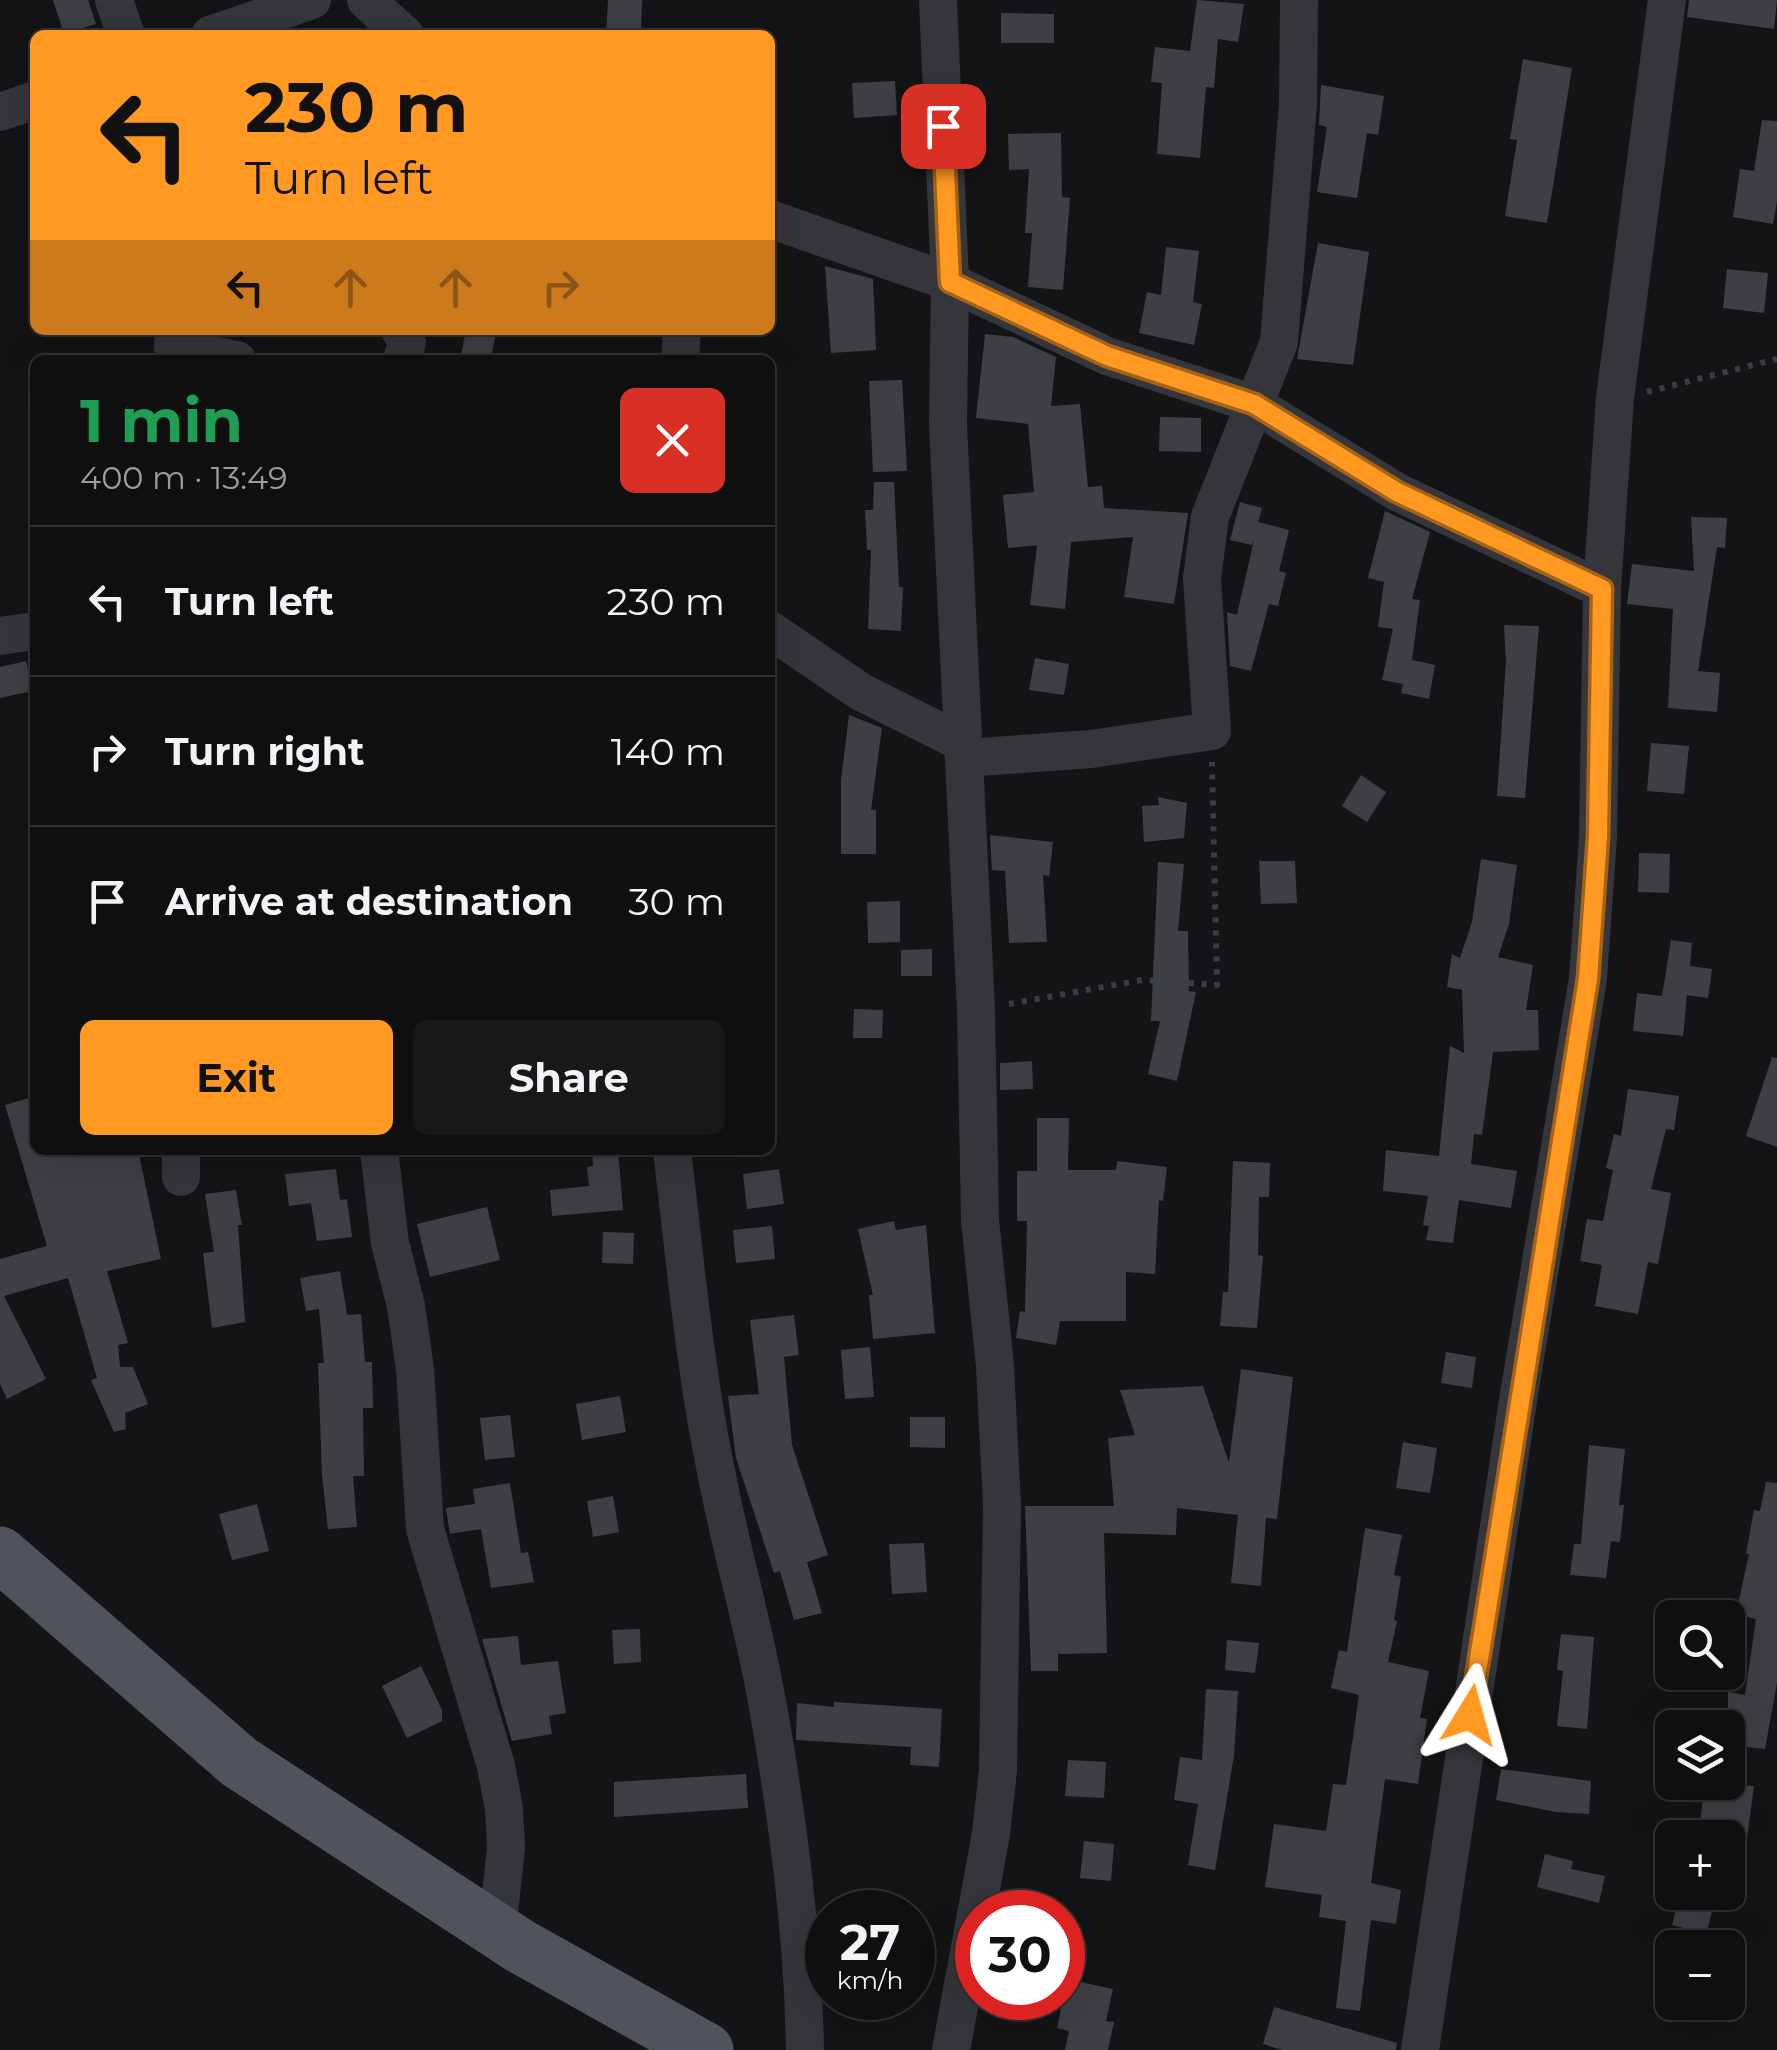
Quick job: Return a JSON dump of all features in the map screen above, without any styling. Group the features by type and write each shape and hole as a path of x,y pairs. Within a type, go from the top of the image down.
{"main road":[{"path":"0,1554 239,1762 497,1931 706,2050"}],"street":[{"path":"114,0 124,30"},
{"path":"225,30 312,0"},
{"path":"366,0 399,30"},
{"path":"938,0 950,282 948,424 976,1010 980,1220 996,1366 1002,1505 1002,1704 991,1834 951,2050"},
{"path":"775,633 873,699 964,750 1092,749 1212,731 1202,578 1210,517 1278,342 1298,102 1299,0"},
{"path":"1420,2050 1519,1394 1588,979 1598,837 1602,589 1615,398 1667,0"},
{"path":"0,112 30,102"},
{"path":"775,221 950,282 1107,356 1254,404 1397,492 1602,589"},
{"path":"173,346 214,355"},
{"path":"0,636 30,632"},
{"path":"380,1155 390,1243 406,1306 415,1369 425,1530 496,1766 504,1809 506,1848 497,1931"},
{"path":"673,1155 702,1389 718,1480 766,1693 792,1852 804,1969 805,2050"}],"path":[{"path":"1615,398 1777,359"},
{"path":"976,1010 1142,980 1217,985 1212,731"}],"building":[{"path":"53,0 88,0 96,24 63,30"},
{"path":"608,0 642,0 641,30 606,30"},
{"path":"1197,0 1244,4 1238,42 1218,39 1214,88 1206,87 1200,158 1157,154 1162,83 1151,82 1155,47 1190,51"},
{"path":"1689,0 1777,0 1774,29 1687,17"},
{"path":"1001,13 1054,14 1054,43 1001,43"},
{"path":"1523,59 1572,68 1547,223 1505,216 1517,140 1510,139"},
{"path":"895,81 897,115 854,118 852,83"},
{"path":"1321,85 1384,96 1378,135 1367,133 1357,198 1317,192 1327,127 1319,125"},
{"path":"1762,120 1777,121 1777,201 1773,224 1733,217 1740,169 1754,171"},
{"path":"1061,133 1062,197 1070,198 1063,290 1028,287 1032,233 1025,233 1029,169 1009,170 1008,134"},
{"path":"1318,243 1369,252 1353,365 1297,359"},
{"path":"1166,247 1199,251 1193,302 1202,304 1194,345 1139,333 1147,292 1161,295"},
{"path":"825,266 873,279 876,350 831,353"},
{"path":"1727,269 1768,273 1764,313 1723,308"},
{"path":"985,334 1013,337 1056,357 1051,406 1080,404 1088,487 1102,486 1104,508 1188,513 1174,604 1124,597 1133,537 1071,542 1065,609 1030,605 1037,545 1008,548 1003,495 1034,492 1028,424 976,418"},
{"path":"465,335 496,335 491,355 461,355"},
{"path":"902,380 907,471 873,472 869,381"},
{"path":"1160,417 1201,418 1201,452 1159,451"},
{"path":"874,482 894,482 899,587 903,587 901,631 868,629 871,550 867,550 865,510 873,510"},
{"path":"1240,502 1262,508 1258,522 1289,530 1279,571 1286,573 1278,606 1269,604 1251,671 1230,666 1227,612 1237,615 1254,540 1252,545 1230,540"},
{"path":"1385,511 1430,532 1412,599 1420,600 1412,660 1435,665 1429,699 1401,693 1403,684 1382,680 1393,629 1378,627 1384,582 1368,578"},
{"path":"1691,517 1727,518 1725,548 1717,547 1698,671 1720,673 1717,712 1668,708 1673,609 1627,604 1632,564 1694,571"},
{"path":"1504,625 1539,626 1525,798 1497,796 1506,661"},
{"path":"1035,658 1069,664 1064,695 1029,690"},
{"path":"26,661 30,692 0,698 0,667"},
{"path":"849,715 882,728 871,810 876,810 876,854 841,854 841,780"},
{"path":"1651,743 1689,746 1684,794 1647,791"},
{"path":"1361,775 1386,792 1367,822 1342,806"},
{"path":"1158,797 1187,803 1184,838 1144,842 1142,806 1159,805"},
{"path":"990,835 1053,842 1049,876 1043,875 1047,942 1009,943 1005,871 992,870"},
{"path":"1639,853 1670,854 1669,893 1638,892"},
{"path":"1481,859 1517,865 1509,924 1498,957 1533,965 1526,1010 1538,1010 1539,1050 1493,1052 1482,1135 1474,1134 1471,1164 1517,1171 1511,1208 1459,1200 1453,1243 1426,1240 1429,1226 1423,1225 1428,1196 1383,1191 1386,1150 1439,1156 1450,1046 1464,1053 1462,990 1447,987 1452,954 1460,958 1472,922"},
{"path":"1259,861 1295,861 1297,903 1261,904"},
{"path":"1158,862 1184,864 1178,931 1188,931 1189,991 1196,992 1177,1081 1148,1074 1160,1021 1151,1021"},
{"path":"900,901 900,942 868,943 867,902"},
{"path":"1671,940 1692,943 1690,966 1712,969 1708,998 1687,995 1683,1036 1633,1031 1637,993 1662,996"},
{"path":"932,949 932,976 901,976 901,950"},
{"path":"854,1009 883,1010 882,1038 853,1038"},
{"path":"1772,1057 1777,1058 1777,1147 1746,1136"},
{"path":"1032,1061 1033,1089 1000,1090 1000,1063"},
{"path":"1628,1089 1679,1096 1674,1130 1666,1129 1651,1189 1671,1193 1658,1264 1648,1262 1638,1314 1595,1306 1602,1265 1580,1261 1587,1219 1603,1221 1613,1170 1606,1168 1614,1134 1621,1136"},
{"path":"30,1098 30,1155 139,1155 161,1259 107,1271 128,1343 118,1345 120,1367 133,1367 148,1404 125,1413 126,1429 114,1432 91,1380 97,1378 68,1278 4,1296 46,1379 7,1399 0,1384 0,1259 47,1246 5,1105"},
{"path":"1037,1118 1069,1118 1068,1170 1116,1170 1117,1161 1167,1167 1163,1201 1159,1200 1155,1274 1126,1272 1126,1321 1060,1321 1056,1345 1016,1338 1020,1311 1025,1312 1027,1221 1017,1221 1017,1171 1037,1171"},
{"path":"592,1155 618,1155 623,1210 552,1216 550,1190 589,1186 587,1167 593,1166"},
{"path":"1233,1161 1270,1163 1269,1197 1259,1197 1258,1255 1263,1256 1257,1328 1220,1326 1223,1292 1228,1292"},
{"path":"336,1169 340,1200 347,1199 352,1237 317,1241 311,1203 289,1206 285,1174"},
{"path":"779,1169 784,1204 747,1209 743,1174"},
{"path":"236,1190 242,1225 238,1225 245,1322 212,1328 203,1253 214,1252 205,1194"},
{"path":"487,1207 500,1260 430,1277 417,1224"},
{"path":"894,1221 896,1230 926,1225 935,1333 873,1339 869,1295 873,1295 858,1229"},
{"path":"772,1226 775,1259 736,1263 733,1230"},
{"path":"603,1232 634,1233 633,1264 602,1263"},
{"path":"340,1271 347,1315 361,1314 365,1362 372,1362 373,1408 363,1408 364,1476 353,1476 357,1527 328,1529 322,1475 318,1363 324,1363 319,1309 306,1311 300,1278"},
{"path":"794,1315 799,1355 784,1357 792,1445 828,1555 807,1562 822,1613 794,1620 780,1571 774,1573 736,1458 728,1396 759,1394 750,1320"},
{"path":"870,1347 874,1397 845,1399 841,1350"},
{"path":"1446,1352 1476,1357 1472,1388 1441,1383"},
{"path":"1241,1369 1293,1377 1277,1519 1266,1518 1261,1586 1231,1583 1238,1515 1177,1508 1176,1535 1104,1533 1107,1653 1058,1654 1058,1671 1031,1671 1025,1506 1114,1506 1108,1438 1135,1435 1120,1390 1203,1386 1229,1463"},
{"path":"620,1396 626,1432 582,1440 576,1404"},
{"path":"510,1415 515,1457 485,1460 480,1418"},
{"path":"910,1417 945,1417 945,1448 910,1447"},
{"path":"1403,1442 1437,1448 1430,1493 1396,1488"},
{"path":"1589,1445 1625,1449 1620,1542 1611,1541 1606,1578 1570,1575 1574,1544 1581,1544"},
{"path":"1766,1482 1777,1483 1777,1683 1765,1749 1745,1747 1745,1710 1728,1710 1728,1692 1745,1695 1756,1619 1745,1616 1745,1600 1739,1600 1754,1510 1760,1511"},
{"path":"510,1483 521,1553 528,1552 534,1582 491,1588 481,1529 450,1534 446,1508 475,1504 473,1489"},
{"path":"613,1496 619,1532 593,1537 587,1501"},
{"path":"257,1504 269,1551 232,1560 219,1514"},
{"path":"1365,1528 1402,1535 1394,1575 1401,1577 1394,1620 1397,1621 1388,1662 1429,1671 1420,1718 1427,1719 1418,1784 1385,1779 1371,1883 1401,1890 1396,1924 1371,1920 1360,2011 1336,2008 1346,1921 1319,1917 1322,1895 1265,1887 1274,1824 1326,1831 1333,1784 1346,1785 1359,1695 1331,1688 1339,1650 1347,1652"},
{"path":"924,1543 927,1592 892,1594 889,1544"},
{"path":"640,1629 641,1662 614,1664 612,1630"},
{"path":"1561,1634 1594,1637 1587,1729 1557,1726 1563,1671 1557,1670"},
{"path":"518,1636 521,1665 558,1661 566,1713 549,1716 552,1734 512,1741 482,1639"},
{"path":"1227,1640 1259,1643 1255,1673 1225,1670"},
{"path":"421,1666 442,1710 442,1721 407,1738 382,1686"},
{"path":"1206,1689 1238,1691 1234,1755 1215,1870 1188,1865 1198,1804 1174,1800 1180,1757 1202,1760"},
{"path":"834,1702 942,1709 939,1767 910,1765 911,1747 796,1740 797,1703 834,1707"},
{"path":"1068,1760 1106,1762 1104,1798 1065,1796"},
{"path":"1501,1769 1591,1781 1589,1814 1496,1800"},
{"path":"746,1774 748,1808 614,1817 614,1782"},
{"path":"1745,1786 1754,1786 1747,1838 1745,1820 1700,1820 1703,1800 1745,1800"},
{"path":"1084,1841 1114,1844 1111,1881 1080,1878"},
{"path":"1545,1854 1573,1861 1571,1869 1605,1876 1599,1903 1537,1887"},
{"path":"1676,1910 1712,1910 1707,1930 1672,1925"},
{"path":"1085,1983 1113,1989 1106,2021 1114,2022 1108,2050 1065,2050 1069,2031 1057,2028 1059,2020 1085,2020"},
{"path":"1274,2007 1397,2043 1396,2050 1282,2050 1263,2044"}],"route":[{"path":"943,126 950,282 1107,356 1254,404 1397,492 1602,589 1598,837 1588,979 1470,1715"}]}
